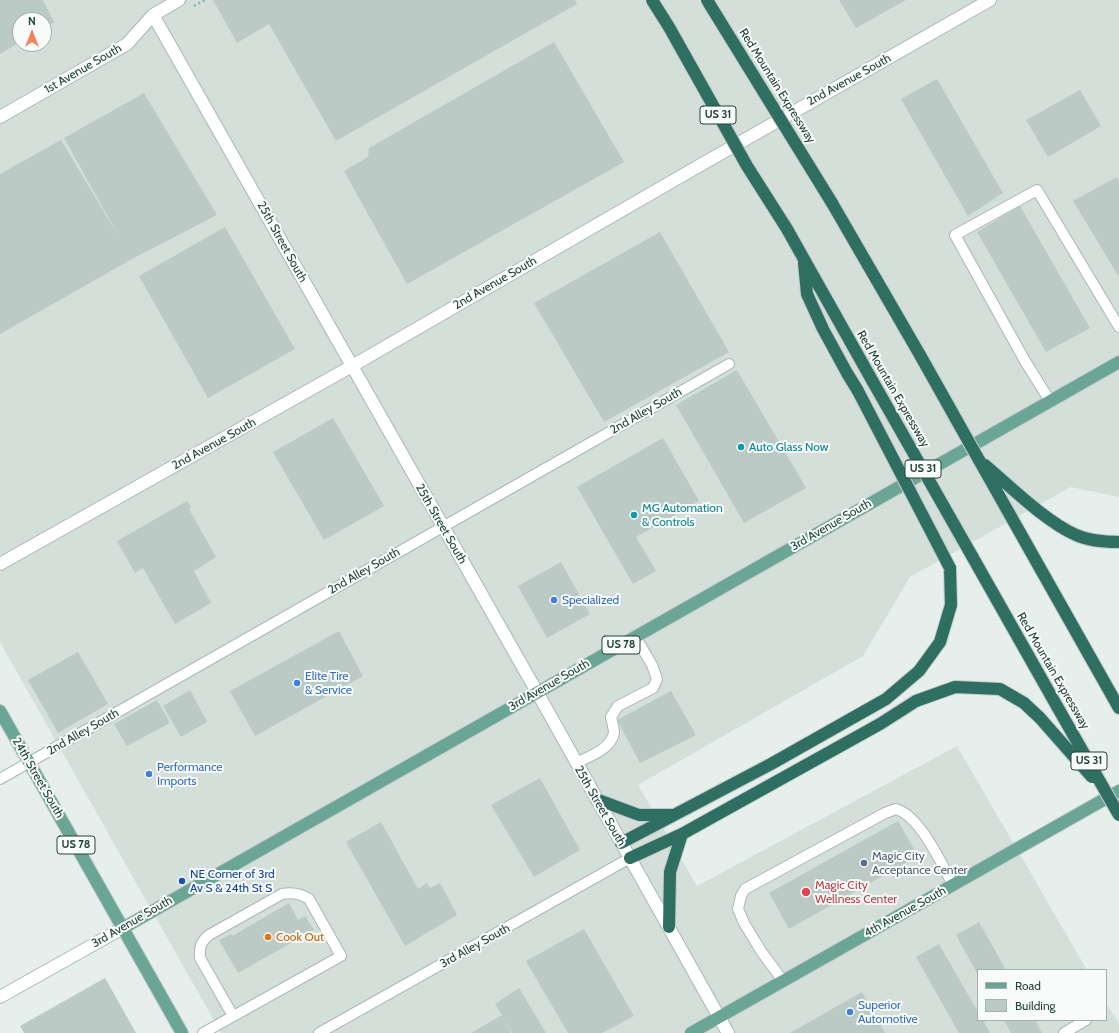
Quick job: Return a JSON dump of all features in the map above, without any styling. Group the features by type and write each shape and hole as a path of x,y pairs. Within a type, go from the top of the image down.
{"highway":[{"name":"Red Mountain Expressway","path":"652,0 747,166 804,258 1058,708 1114,794 1119,815"},
{"name":"Red Mountain Expressway","path":"707,0 832,203 920,355 1119,708"},
{"path":"621,843 771,764 886,699 919,672 940,642 950,604 950,568 858,390 823,329 806,294 804,258"},
{"path":"979,460 1048,518 1077,535 1106,542 1119,542"},
{"path":"630,858 682,834 880,724 916,701 955,687 1000,689 1024,703 1114,794"},
{"path":"596,799 639,815 672,815"},
{"path":"669,927 670,872 682,834"}],"main road":[{"name":"3rd Avenue South","path":"123,928 1119,362"},
{"name":"24th Street South","path":"0,712 182,1033"},
{"name":"4th Avenue South","path":"691,1033 1114,794"}],"street":[{"name":"1st Avenue South","path":"0,116 127,44 153,15 179,0"},
{"name":"2nd Avenue South","path":"0,564 352,366 696,167 990,0"},
{"name":"25th Street South","path":"153,15 537,692 728,1033"},
{"name":"3rd Avenue South","path":"0,997 123,928"}],"lane":[{"path":"1050,401 1025,361 955,235 1037,190 1119,327"},
{"name":"2nd Alley South","path":"0,779 729,364"},
{"path":"576,763 610,743 614,732 611,717 618,706 653,688 657,679 652,665 635,636"},
{"path":"783,981 761,951 744,923 738,909 740,896 745,889 885,813 896,809 909,815 920,829 935,852 953,885"},
{"name":"3rd Alley South","path":"319,1033 630,858"},
{"path":"204,1033 341,956 309,899 301,894 290,892 282,894 209,936 203,941 199,948 200,958 233,1016"},
{"path":"1064,1033 1084,1021"}],"shaded area":[{"path":"0,0 1119,0 1119,497 1071,487 910,577 863,656 638,785 697,886 957,746 1086,969 977,969 977,1021 1107,1021 1107,1004 1119,1024 1119,1033 221,1033 0,642"}],"building":[{"path":"0,0 43,0 49,12 12,12 12,47 0,54"},
{"path":"213,0 575,0 577,4 336,141 269,24 237,43"},
{"path":"839,0 906,0 856,28"},
{"path":"554,42 624,162 407,284 344,171 368,157 369,148"},
{"path":"937,79 1003,193 968,216 901,99"},
{"path":"1080,90 1101,126 1048,157 1026,120"},
{"path":"144,93 217,215 132,259 0,334 0,174 61,140 122,242 64,138"},
{"path":"1117,177 1119,181 1119,277 1073,201"},
{"path":"1020,206 1090,328 1046,352 977,232"},
{"path":"225,227 295,349 208,398 139,276"},
{"path":"660,232 729,352 604,422 534,303"},
{"name":"Auto Glass Now","path":"737,370 806,488 744,523 676,405"},
{"path":"333,418 384,506 324,540 273,452"},
{"name":"MG Automation & Controls","path":"663,438 699,501 636,537 656,571 633,584 577,487"},
{"path":"187,501 191,507 189,509 216,557 194,571 211,603 175,624 143,568 135,573 117,541"},
{"name":"Specialized","path":"561,562 590,614 547,638 518,586"},
{"name":"Elite Tire & Service","path":"339,631 363,676 255,736 230,691"},
{"path":"78,652 108,704 58,733 28,680"},
{"path":"190,690 207,722 181,737 163,706"},
{"path":"671,691 696,735 640,763 617,720"},
{"path":"157,700 170,723 127,746 114,724"},
{"path":"540,778 580,850 534,877 491,805"},
{"path":"898,821 918,856 789,929 769,893"},
{"path":"381,822 418,889 427,883 430,888 440,883 457,915 405,946 346,842"},
{"path":"289,903 298,920 305,916 314,930 238,973 219,940 231,934 232,936"},
{"path":"979,922 1005,969 977,969 977,973 956,935"},
{"path":"584,929 634,1016 602,1033 568,1033 526,961"},
{"path":"939,944 977,1010 977,1021 984,1021 990,1033 959,1033 916,957"},
{"path":"105,978 136,1033 24,1033 20,1026"},
{"path":"519,988 546,1033 512,1033 503,1017 511,1033 471,1033 502,1015 495,1004"},
{"name":"Superior Automotive","path":"862,992 885,1033 790,1033"},
{"path":"1005,1021 1036,1021 1042,1033 1011,1033"}],"place":[{"name":"Auto Glass Now","path":"741,447"},
{"name":"MG Automation & Controls","path":"634,515"},
{"name":"Specialized","path":"554,600"},
{"name":"Elite Tire & Service","path":"297,683"},
{"name":"Performance Imports","path":"149,774"},
{"name":"Magic City Acceptance Center","path":"864,863"},
{"name":"NE Corner of 3rd Av S & 24th St S","path":"182,881"},
{"name":"Magic City Wellness Center","path":"806,892"},
{"name":"Cook Out","path":"268,937"},
{"name":"Superior Automotive","path":"850,1012"}]}
